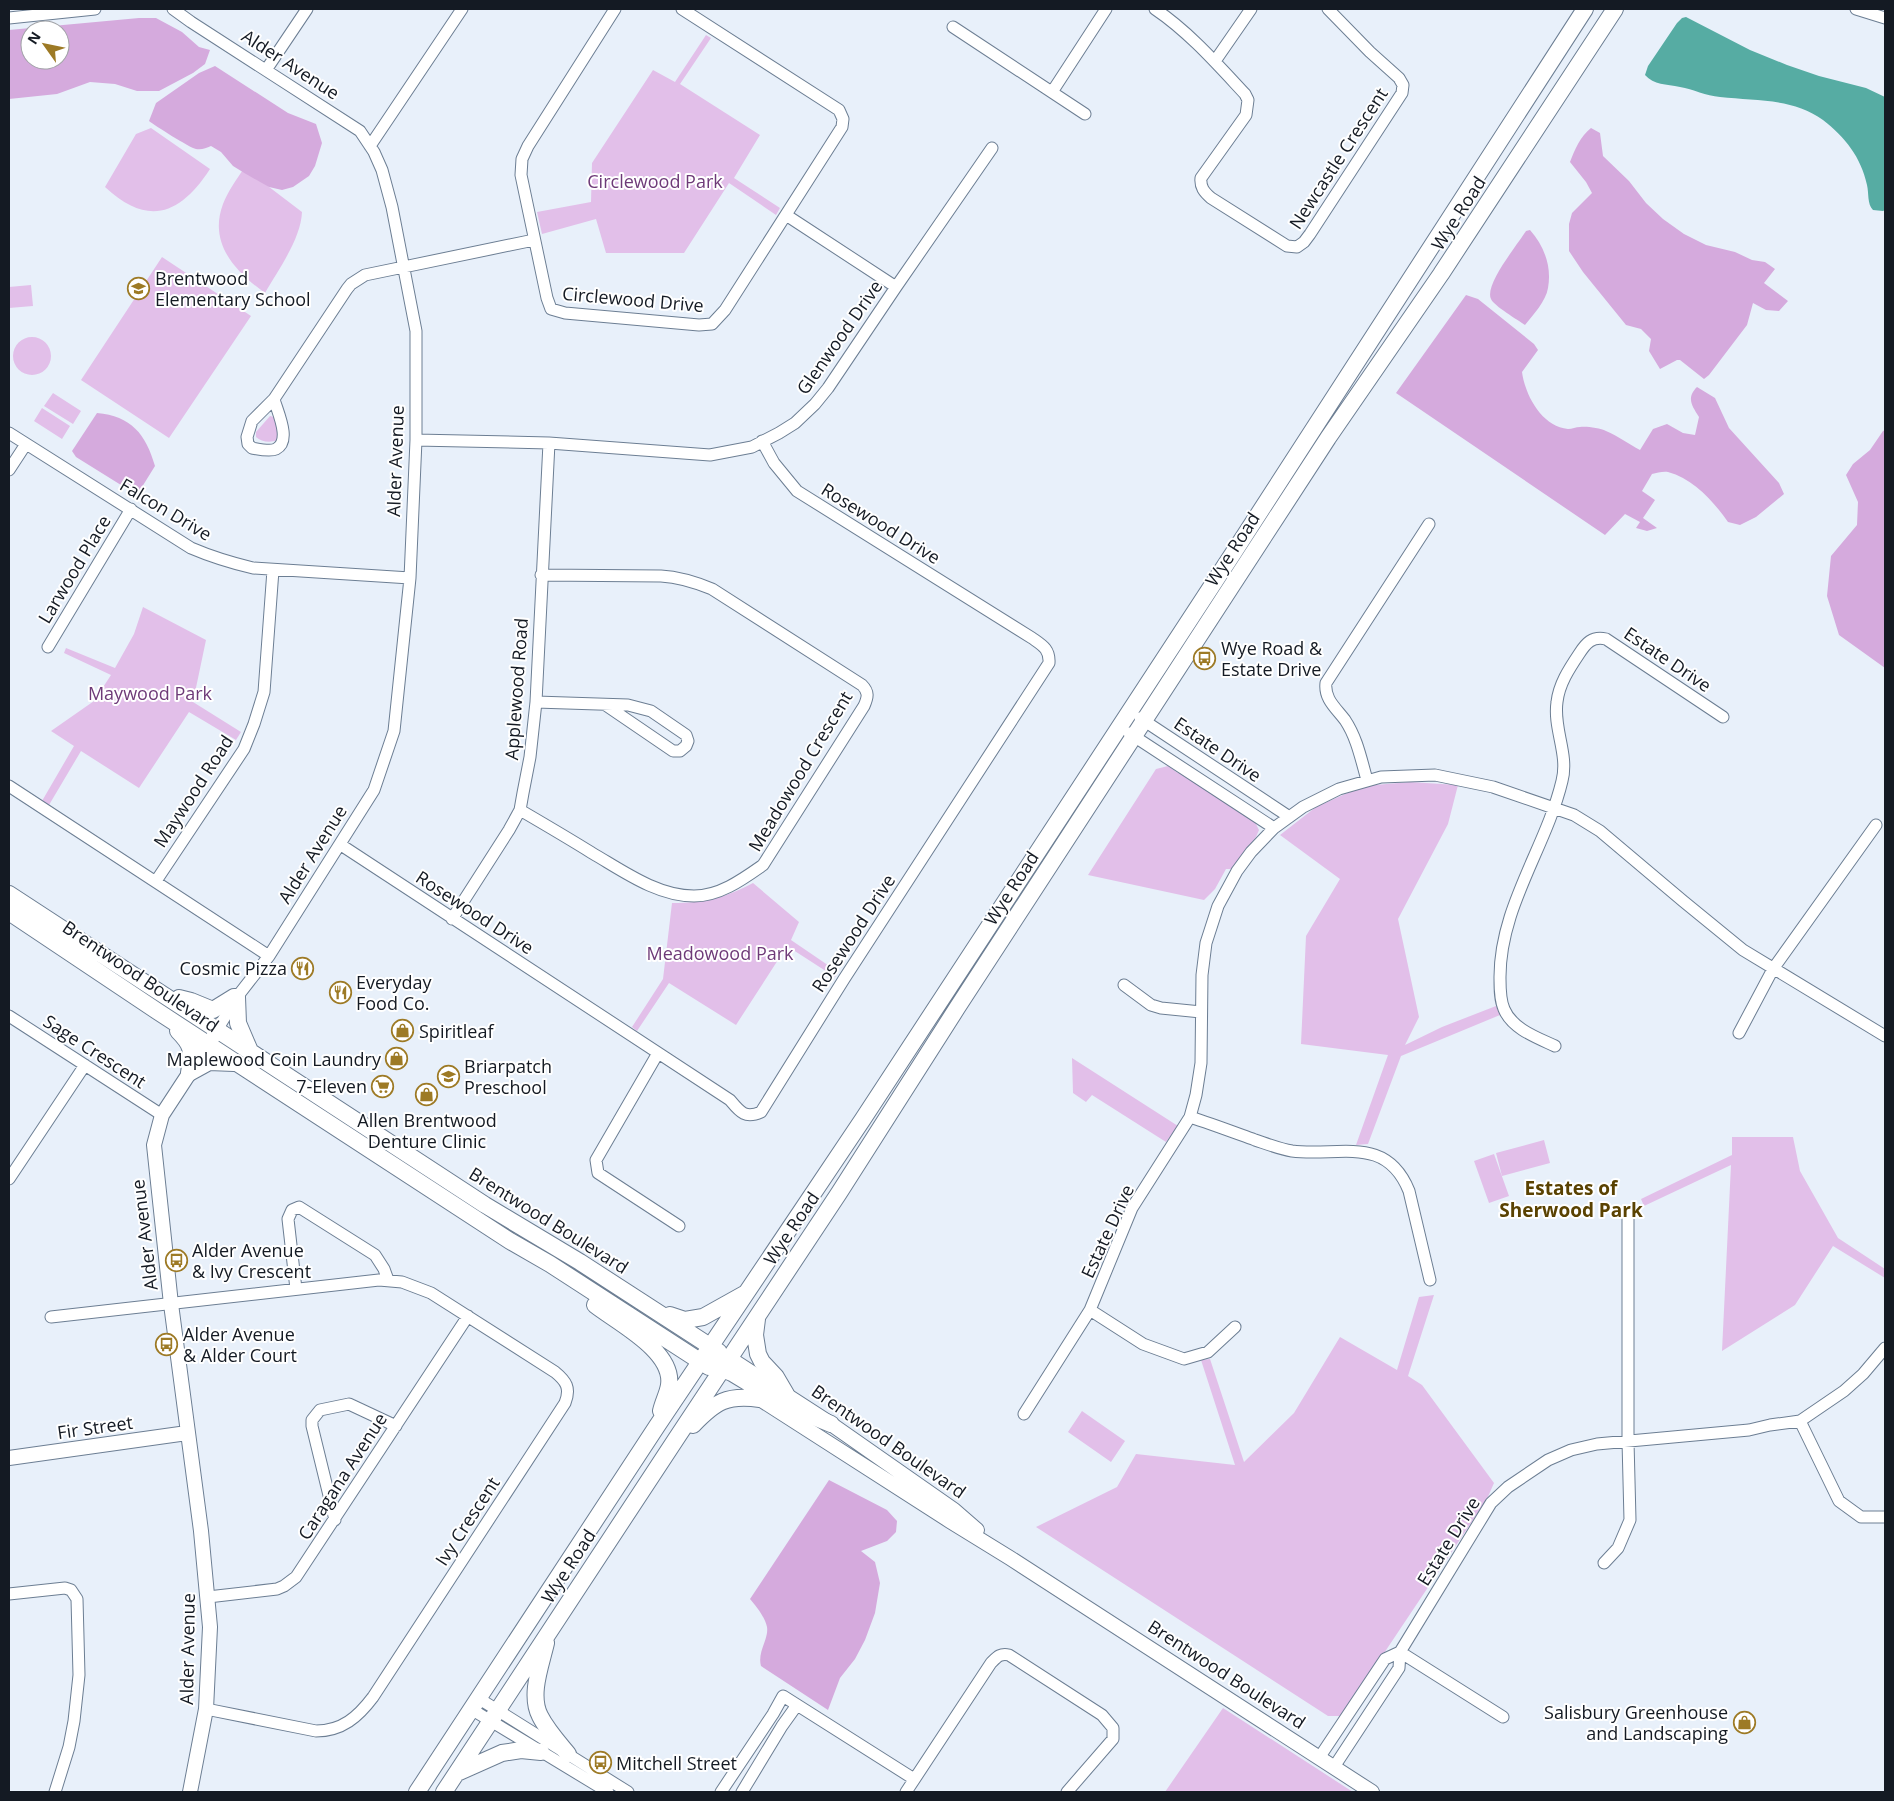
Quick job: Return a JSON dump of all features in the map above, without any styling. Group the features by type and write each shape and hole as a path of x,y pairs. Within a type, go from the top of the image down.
{"main road":[{"name":"Wye Road","path":"417,1792 657,1426 858,1127 1586,9"},
{"name":"Wye Road","path":"444,1792 839,1192 1323,446 1441,274 1615,9"},
{"name":"Brentwood Boulevard","path":"9,894 485,1205 652,1308 711,1347 724,1366"},
{"name":"Brentwood Boulevard","path":"9,912 208,1045 700,1362 724,1366"},
{"path":"164,996 191,1001 213,1010 237,997 238,1023 250,1051"},
{"path":"157,1011 189,1041 192,1049 189,1073"},
{"path":"189,1073 209,1062 238,1064"},
{"path":"510,1241 615,1320 641,1337 662,1358 668,1371 669,1385 657,1426"},
{"path":"652,1308 685,1320 694,1320 748,1292"},
{"path":"765,1302 756,1320 756,1345 762,1362 776,1377 786,1394"},
{"path":"724,1366 785,1405 831,1424"},
{"path":"676,1438 717,1403 739,1398 760,1399"},
{"path":"548,1633 537,1684 537,1706 540,1716 549,1730 568,1754"},
{"path":"457,1773 502,1753 521,1750 541,1752"}],"street":[{"path":"9,18 95,9"},
{"name":"Alder Avenue","path":"173,9 360,131 382,170 392,207 416,330 416,440 410,578 394,731 374,790 341,845 269,956 237,997 162,1115 154,1144 154,1162 171,1304 201,1531 210,1627 206,1709 190,1792"},
{"path":"266,70 307,9"},
{"path":"370,146 462,9"},
{"name":"Circlewood Drive","path":"615,9 528,146 522,159 521,175 547,298 551,309 564,313 699,325 712,324 725,310 842,127 843,119 839,110 682,9"},
{"path":"1052,92 1106,9"},
{"name":"Newcastle Crescent","path":"1155,9 1172,21 1215,61 1248,100 1246,115 1201,178 1204,191 1211,198 1287,246 1297,247 1310,234 1402,93 1403,85 1399,78 1370,52 1328,9"},
{"path":"1215,61 1250,9"},
{"path":"1856,9 1885,18"},
{"path":"953,27 1085,114"},
{"name":"Glenwood Drive","path":"416,440 549,443 710,455 752,446 762,441 795,423 815,404 828,388 992,148"},
{"path":"786,215 896,287"},
{"path":"274,399 351,284 365,275 534,240"},
{"name":"Falcon Drive","path":"9,433 191,548 230,563 273,570 410,578"},
{"name":"Rosewood Drive","path":"341,845 730,1100 740,1112 748,1115 761,1112 844,979 1049,663 1049,654 1045,647 1032,638 797,491 774,462 762,441"},
{"name":"Applewood Road","path":"452,918 520,810 530,757 536,702 549,443"},
{"path":"9,470 26,444"},
{"name":"Larwood Place","path":"48,647 131,509"},
{"path":"1367,780 1353,734 1330,702 1325,689 1326,683 1429,524"},
{"name":"Maywood Road","path":"156,881 244,749 254,724 264,692 273,570"},
{"name":"Meadowood Crescent","path":"520,810 638,880 663,890 694,896 724,889 740,882 763,865 859,714 867,698 867,690 862,685 712,589 696,582 678,577 661,576 541,575"},
{"name":"Estate Drive","path":"1555,1046 1530,1035 1510,1019 1504,1009 1500,991 1500,965 1502,946 1510,915 1554,807 1562,780 1564,754 1556,703 1559,691 1568,672 1590,640 1606,639 1723,717"},
{"path":"536,702 607,706 628,705 650,711 686,735 688,741 686,746 680,751 673,751 607,706"},
{"name":"Estate Drive","path":"1129,711 1288,816"},
{"name":"Estate Drive","path":"1119,727 1274,828"},
{"name":"Estate Drive","path":"1024,1414 1090,1310 1132,1208 1190,1116 1200,1072 1202,975 1206,943 1218,906 1250,852 1288,816 1326,794 1367,780 1398,775 1449,777 1500,788 1574,814 1600,831 1743,950 1773,970 1885,1036"},
{"path":"9,786 269,956"},
{"path":"1739,1033 1773,970 1876,825"},
{"path":"1124,985 1151,1005 1161,1008 1202,1012"},
{"name":"Sage Crescent","path":"9,1016 162,1115"},
{"path":"658,1053 596,1160 598,1173 679,1226"},
{"path":"9,1179 85,1065"},
{"path":"1190,1116 1291,1151 1358,1151 1376,1154 1404,1178 1409,1191 1430,1280"},
{"path":"296,1289 288,1219 292,1210 299,1207 375,1255 384,1269 388,1280"},
{"path":"1604,1563 1618,1548 1630,1520 1628,1213"},
{"name":"Ivy Crescent","path":"51,1317 388,1280 422,1288 561,1377 568,1386 568,1397 374,1697 353,1719 344,1725 325,1731 316,1731 206,1709"},
{"path":"1090,1310 1143,1344 1184,1358 1208,1352 1235,1326"},
{"name":"Caragana Avenue","path":"208,1597 277,1589 292,1582 302,1570 468,1316"},
{"name":"Estate Drive","path":"1334,1767 1399,1668 1400,1652 1484,1512 1508,1487 1548,1460 1571,1450 1597,1444 1740,1431 1770,1424 1800,1421 1844,1391 1863,1374 1885,1348"},
{"name":"Brentwood Boulevard","path":"724,1366 786,1394 831,1424 954,1510 1010,1558"},
{"name":"Brentwood Boulevard","path":"724,1366 760,1399 1372,1792"},
{"path":"335,1520 312,1420 316,1414 326,1408 349,1404 396,1426"},
{"path":"1800,1421 1839,1501 1861,1517 1885,1517"},
{"name":"Fir Street","path":"9,1458 187,1433"},
{"path":"9,1594 57,1587 71,1590 77,1604 79,1675 71,1738 55,1792"},
{"path":"1400,1652 1503,1717"},
{"name":"Estate Drive","path":"1319,1758 1385,1659 1400,1652"},
{"path":"906,1792 991,1663 997,1656 1003,1654 1009,1655 1102,1715 1113,1728 1112,1738 1067,1792"},
{"path":"721,1792 783,1696 914,1779"},
{"path":"475,1704 494,1716 568,1754 628,1792"},
{"path":"742,1792 797,1705"},
{"path":"494,1716 541,1752 608,1792"}],"green space":[{"name":"Circlewood Park","path":"706,35 711,38 680,84 760,135 734,178 780,208 776,215 729,183 684,253 606,253 596,219 542,234 537,212 591,202 592,163 653,70 675,82"},
{"path":"151,128 210,169 199,185 187,197 175,205 162,210 149,211 135,208 105,187 136,134"},
{"path":"244,168 302,212 298,233 265,293 235,266 222,244 219,232 219,218 223,204"},
{"path":"162,257 251,316 169,438 81,380"},
{"path":"31,285 33,306 9,308 9,287"},
{"path":"32,337 46,342 51,356 46,370 32,375 18,370 13,356 18,342"},
{"path":"53,393 81,411 73,424 44,406"},
{"path":"42,408 70,426 62,439 34,421"},
{"path":"270,416 274,417 279,435 277,440 269,442 258,439 256,432"},
{"name":"Maywood Park","path":"143,607 206,640 193,702 241,732 236,740 189,712 139,788 81,751 49,805 42,801 74,746 51,731 94,701 111,675 64,653 66,648 115,668 134,634"},
{"path":"1168,766 1178,773 1182,772 1253,818 1259,830 1256,837 1231,869 1226,869 1215,889 1204,900 1088,875 1156,769"},
{"path":"1410,782 1458,785 1448,824 1398,919 1419,1017 1405,1045 1442,1027 1496,1006 1500,1015 1401,1056 1368,1144 1356,1145 1388,1055 1301,1044 1306,936 1340,879 1280,835 1316,807 1363,786"},
{"name":"Meadowood Park","path":"753,883 799,922 791,940 838,972 835,977 787,946 736,1025 669,983 637,1031 632,1027 663,979 672,903 714,899"},
{"path":"1072,1058 1178,1126 1166,1142 1092,1095 1086,1102 1073,1093"},
{"path":"1732,1137 1793,1137 1800,1171 1838,1238 1885,1269 1885,1278 1833,1246 1795,1305 1722,1351 1731,1165 1644,1206 1641,1199 1732,1155"},
{"path":"1544,1140 1550,1163 1502,1176 1496,1153"},
{"path":"1494,1154 1509,1196 1489,1203 1474,1161"},
{"path":"1434,1295 1408,1376 1422,1385 1494,1483 1487,1499 1342,1716 1328,1716 1036,1527 1117,1487 1136,1454 1235,1465 1201,1360 1210,1359 1244,1462 1294,1413 1340,1337 1397,1370 1419,1297"},
{"path":"1082,1411 1125,1441 1111,1462 1068,1432"},
{"path":"1223,1708 1353,1792 1165,1792"}],"shaded area":[{"path":"1686,17 1750,50 1787,65 1819,76 1866,88 1885,97 1885,210 1873,210 1871,208 1868,188 1861,165 1851,148 1823,120 1811,113 1787,104 1720,97 1665,85 1645,75 1648,66 1677,23"},
{"path":"156,18 182,32 199,47 210,50 205,64 193,73 159,91 137,91 115,84 90,82 57,94 9,99 9,30 20,29 20,70 70,70 70,24"},
{"path":"215,66 288,113 316,124 322,143 315,166 309,176 293,187 282,190 269,187 233,166 221,152 211,146 204,149 192,148 149,121 156,103 199,73"},
{"path":"1591,128 1600,133 1603,156 1629,181 1646,203 1663,219 1684,234 1706,245 1735,252 1752,260 1765,262 1775,269 1764,283 1788,301 1779,311 1766,310 1753,303 1747,325 1704,379 1680,360 1660,369 1649,351 1651,339 1641,329 1626,325 1583,272 1569,251 1569,224 1572,213 1592,193 1570,162 1581,139"},
{"path":"1530,230 1546,257 1549,280 1545,298 1525,325 1493,302 1490,293 1492,284 1503,265 1526,231"},
{"path":"1466,295 1478,299 1534,344 1538,350 1522,372 1531,400 1550,422 1568,429 1578,427 1597,428 1615,435 1640,450 1653,429 1667,424 1683,433 1695,435 1699,417 1692,406 1691,398 1697,387 1715,398 1729,428 1779,483 1784,494 1756,517 1740,525 1728,522 1710,499 1686,480 1668,472 1652,474 1642,491 1655,500 1643,518 1657,528 1647,531 1636,528 1640,522 1625,514 1605,535 1396,393"},
{"path":"97,413 119,418 128,423 142,436 147,445 155,466 137,495 76,457 72,451"},
{"path":"1885,430 1885,668 1839,635 1827,596 1831,556 1857,525 1858,502 1846,475 1853,464 1870,450"},
{"path":"829,1480 887,1510 897,1521 896,1532 887,1541 861,1551 875,1562 880,1583 875,1613 865,1640 855,1659 840,1678 828,1710 761,1666 760,1661 767,1627 750,1599"}],"place":[{"name":"Brentwood Elementary School","path":"139,288"},
{"name":"Wye Road & Estate Drive","path":"1205,658"},
{"name":"Cosmic Pizza","path":"303,968"},
{"name":"Everyday Food Co.","path":"340,992"},
{"name":"Spiritleaf","path":"403,1031"},
{"name":"Maplewood Coin Laundry","path":"397,1059"},
{"name":"Briarpatch Preschool","path":"448,1076"},
{"name":"7-Eleven","path":"383,1086"},
{"name":"Allen Brentwood Denture Clinic","path":"427,1095"},
{"name":"Alder Avenue & Ivy Crescent","path":"176,1260"},
{"name":"Alder Avenue & Alder Court","path":"167,1344"},
{"name":"Salisbury Greenhouse and Landscaping","path":"1744,1722"},
{"name":"Mitchell Street","path":"600,1763"}],"district":[{"name":"Estates of Sherwood Park","path":"1571,1199"}]}
